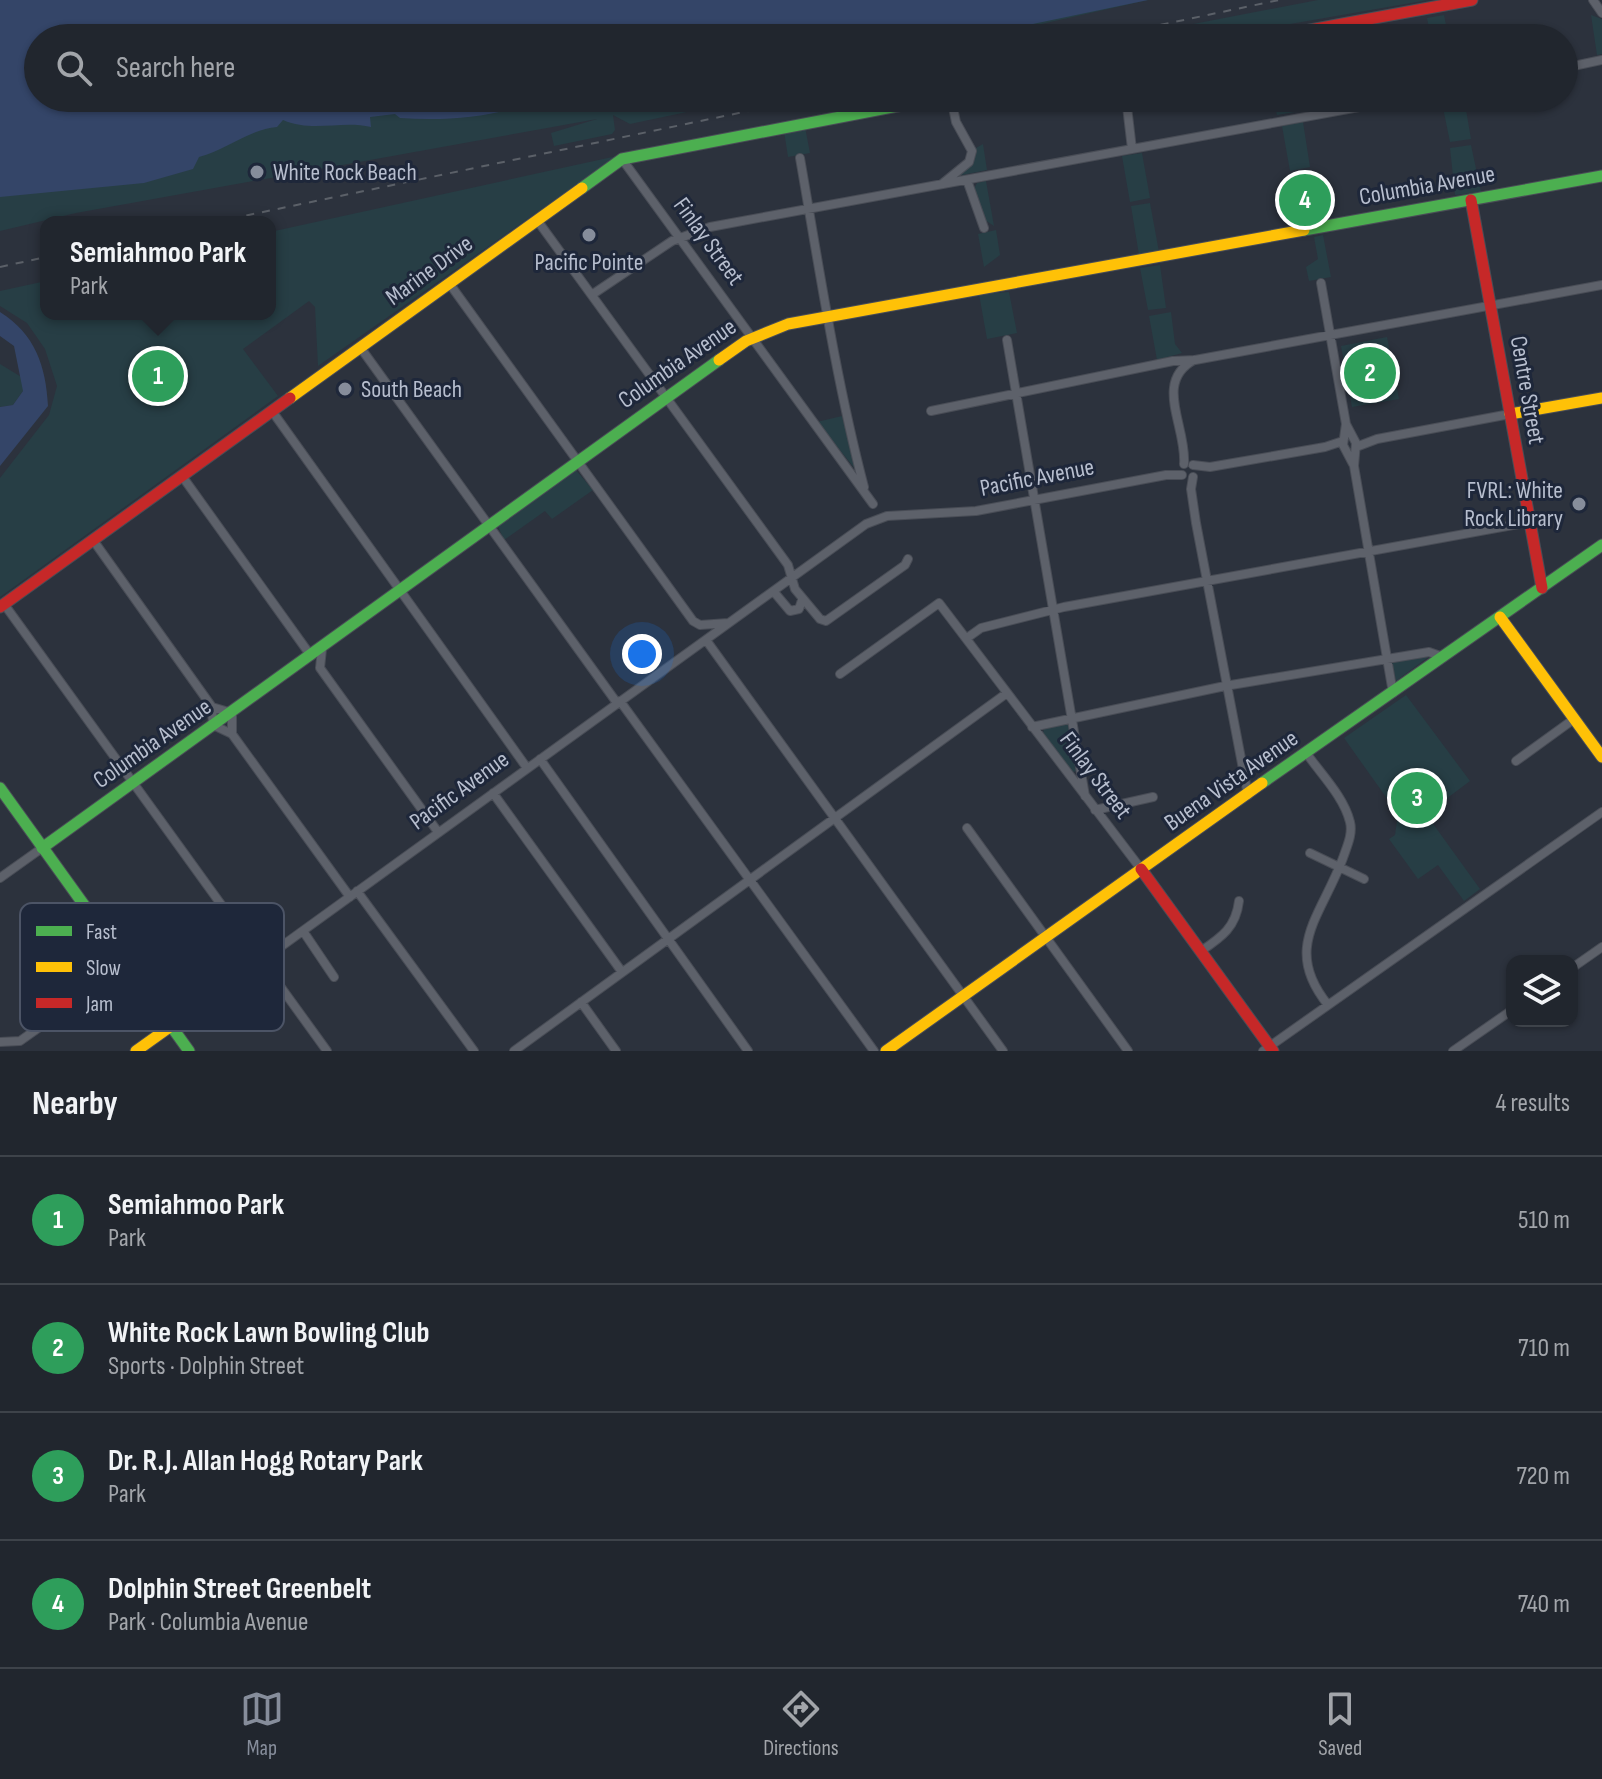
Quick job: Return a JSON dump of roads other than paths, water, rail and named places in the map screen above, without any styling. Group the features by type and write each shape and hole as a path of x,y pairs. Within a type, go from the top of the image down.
{"street":[{"path":"1347,24 1472,0"},
{"path":"1593,0 1602,13"},
{"path":"1578,65 1602,60"},
{"name":"Marine Drive","path":"2,606 622,159 866,112"},
{"path":"942,184 969,162 972,151 954,112"},
{"path":"1128,112 1132,149"},
{"path":"593,294 677,238 710,227 1332,112"},
{"path":"800,158 830,316 841,400 866,494"},
{"name":"Finlay Street","path":"622,159 873,504"},
{"name":"Columbia Avenue","path":"42,848 752,337 788,324 830,316 1602,176"},
{"path":"967,180 984,228"},
{"name":"Centre Street","path":"1471,200 1542,588"},
{"path":"537,220 788,565 802,600 820,619 826,621 905,565 908,559"},
{"path":"449,283 693,621 700,625 729,623"},
{"path":"1321,283 1393,693"},
{"path":"931,411 1155,366 1602,285"},
{"path":"1007,340 1085,796"},
{"path":"360,347 874,1051"},
{"path":"1172,383 1179,369 1195,360"},
{"path":"1155,366 1166,372 1172,383 1225,686 1248,795"},
{"name":"Pacific Avenue","path":"284,945 618,702 879,518 958,514 1188,470 1602,398"},
{"path":"272,411 527,768"},
{"path":"182,476 306,660 320,668 438,832"},
{"path":"967,638 981,628 1054,610 1530,522"},
{"path":"93,540 212,707 213,725 232,734 474,1051"},
{"name":"Buena Vista Avenue","path":"886,1051 1044,935 1500,617 1600,551"},
{"path":"774,592 790,611 799,609 802,600"},
{"name":"Finlay Street","path":"840,674 939,603 1141,869 1269,1049"},
{"path":"2,606 219,903"},
{"path":"1500,617 1602,757"},
{"path":"706,640 1003,1051"},
{"path":"320,668 322,649"},
{"path":"1032,727 1225,686 1429,652 1443,657"},
{"path":"514,1051 1007,693"},
{"path":"212,707 232,713 232,734"},
{"path":"1516,761 1574,719"},
{"path":"1307,754 1346,809 1351,825 1339,867 1306,946 1304,959 1311,983 1328,1005"},
{"path":"540,759 748,1051"},
{"path":"0,788 82,903"},
{"path":"493,793 622,972"},
{"path":"1095,810 1153,797"},
{"path":"1269,1049 1602,812"},
{"path":"967,828 1128,1051"},
{"path":"0,878 42,848"},
{"path":"1310,853 1364,879"},
{"path":"1201,951 1230,930 1237,920 1239,901"},
{"path":"303,931 334,977"},
{"path":"1578,964 1602,947"},
{"path":"284,992 327,1051"},
{"path":"581,1002 616,1051"},
{"path":"1453,1051 1506,1014"},
{"path":"0,1042 20,1041 34,1031"},
{"path":"136,1051 164,1031"},
{"path":"175,1031 189,1051"}],"water":[{"path":"0,0 1148,0 1032,24 24,24 24,112 498,112 450,119 400,118 395,114 370,117 371,127 305,126 283,120 277,127 257,132 199,157 193,169 144,183 0,197"},
{"path":"0,312 22,330 36,352 45,378 48,406 0,466 0,407 13,405 23,391 14,346 0,336"}],"railway":[{"path":"1165,24 1279,0"},
{"path":"244,216 744,112"},
{"path":"0,267 40,258"}],"place":[{"name":"White Rock Beach","path":"257,172"},
{"name":"Dolphin Street Greenbelt","path":"1305,200"},
{"name":"Pacific Pointe","path":"589,235"},
{"name":"White Rock Lawn Bowling Club","path":"1370,373"},
{"name":"Semiahmoo Park","path":"158,376"},
{"name":"South Beach","path":"345,389"},
{"name":"FVRL: White Rock Library","path":"1579,504"},
{"name":"Dr. R.J. Allan Hogg Rotary Park","path":"1417,798"}]}
